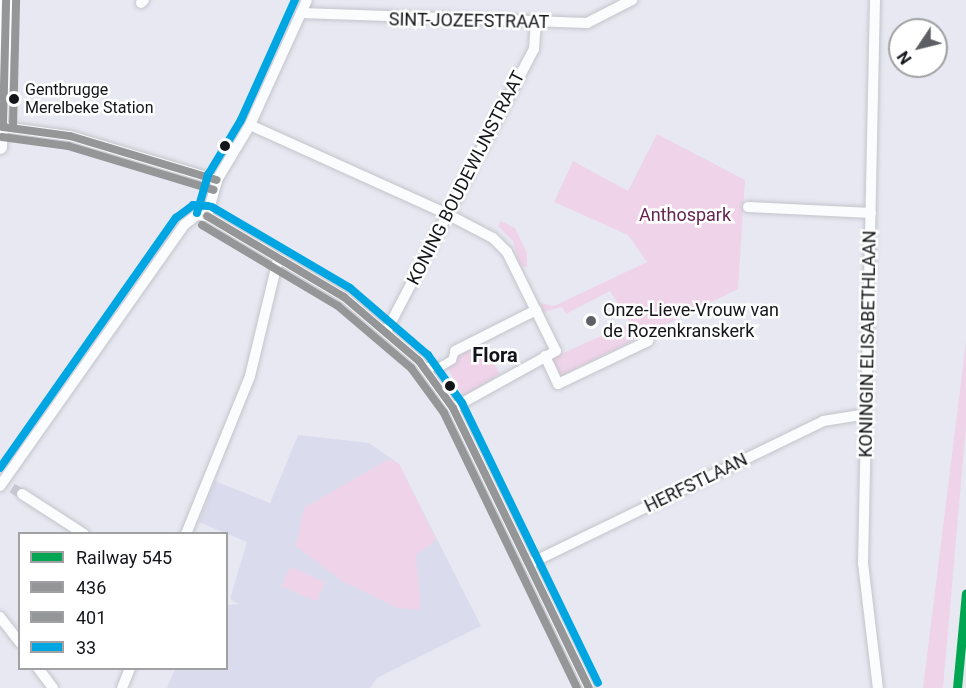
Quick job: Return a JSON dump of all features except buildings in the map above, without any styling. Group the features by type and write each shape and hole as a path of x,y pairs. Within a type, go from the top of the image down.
{"street":[{"path":"0,147 6,78 2,59 6,0"},
{"path":"207,216 218,180 250,125 307,0"},
{"name":"SINT-JOZEFSTRAAT","path":"301,13 536,23 587,22 632,0"},
{"name":"KONINGIN ELISABETHLAAN","path":"875,0 864,563 878,688"},
{"name":"KONING BOUDEWIJNSTRAAT","path":"387,330 534,49 536,23"},
{"path":"250,125 447,214 501,244 556,351 453,408"},
{"path":"3,127 58,134 218,180"},
{"path":"748,207 871,213"},
{"path":"6,485 184,225 197,215 207,216 387,330 424,367 453,408 589,688"},
{"path":"187,532 250,376 278,259"},
{"path":"424,367 440,367 452,360 455,351 535,307"},
{"path":"545,356 558,384 648,341"},
{"name":"HERFSTLAAN","path":"530,564 823,421 867,414"},
{"path":"22,494 81,532"},
{"path":"0,617 18,640"},
{"path":"39,670 53,688"},
{"path":"122,688 130,670"}],"shaded area":[{"path":"298,435 369,443 399,464 481,626 377,678 370,688 167,688 175,670 228,670 228,605 239,604 230,599 247,542 228,534 228,532 199,522 215,481 270,503"}],"green space":[{"name":"Anthospark","path":"657,134 745,180 738,289 561,376 552,358 630,323 610,291 566,314 562,307 543,312 540,303 554,306 647,262 628,235 554,202 573,161 628,191"},
{"path":"501,221 515,228 527,253 527,267 520,266 513,241 498,226"},
{"path":"966,342 966,426 943,688 923,688"},
{"path":"485,345 500,374 463,397 449,370 442,368 456,361 453,353"},
{"path":"389,459 399,464 436,540 416,555 421,610 398,608 342,581 296,546 304,508"},
{"path":"290,567 325,582 317,601 282,586"}],"tunnel":[{"path":"12,488 22,494"}],"rail line":[{"name":"545","path":"957,688 966,593"}],"transit line":[{"name":"436","path":"3,127 6,0"},
{"name":"401","path":"13,127 16,0"},
{"name":"33","path":"197,213 208,175 241,120 295,0"},
{"name":"436","path":"3,127 70,136 217,180"},
{"name":"401","path":"2,137 68,146 214,190"},
{"name":"33","path":"0,468 176,218 193,205 208,206"},
{"name":"33","path":"212,207 350,288 428,355 462,403 598,683"},
{"name":"436","path":"207,216 344,297 419,361 453,408 589,688"},
{"name":"401","path":"202,225 338,306 411,368 444,413 577,688"}],"place":[{"name":"Gentbrugge Merelbeke Station","path":"14,99"},
{"name":"Onze-Lieve-Vrouw van de Rozenkranskerk","path":"591,321"}],"district":[{"name":"Flora","path":"495,355"}]}
